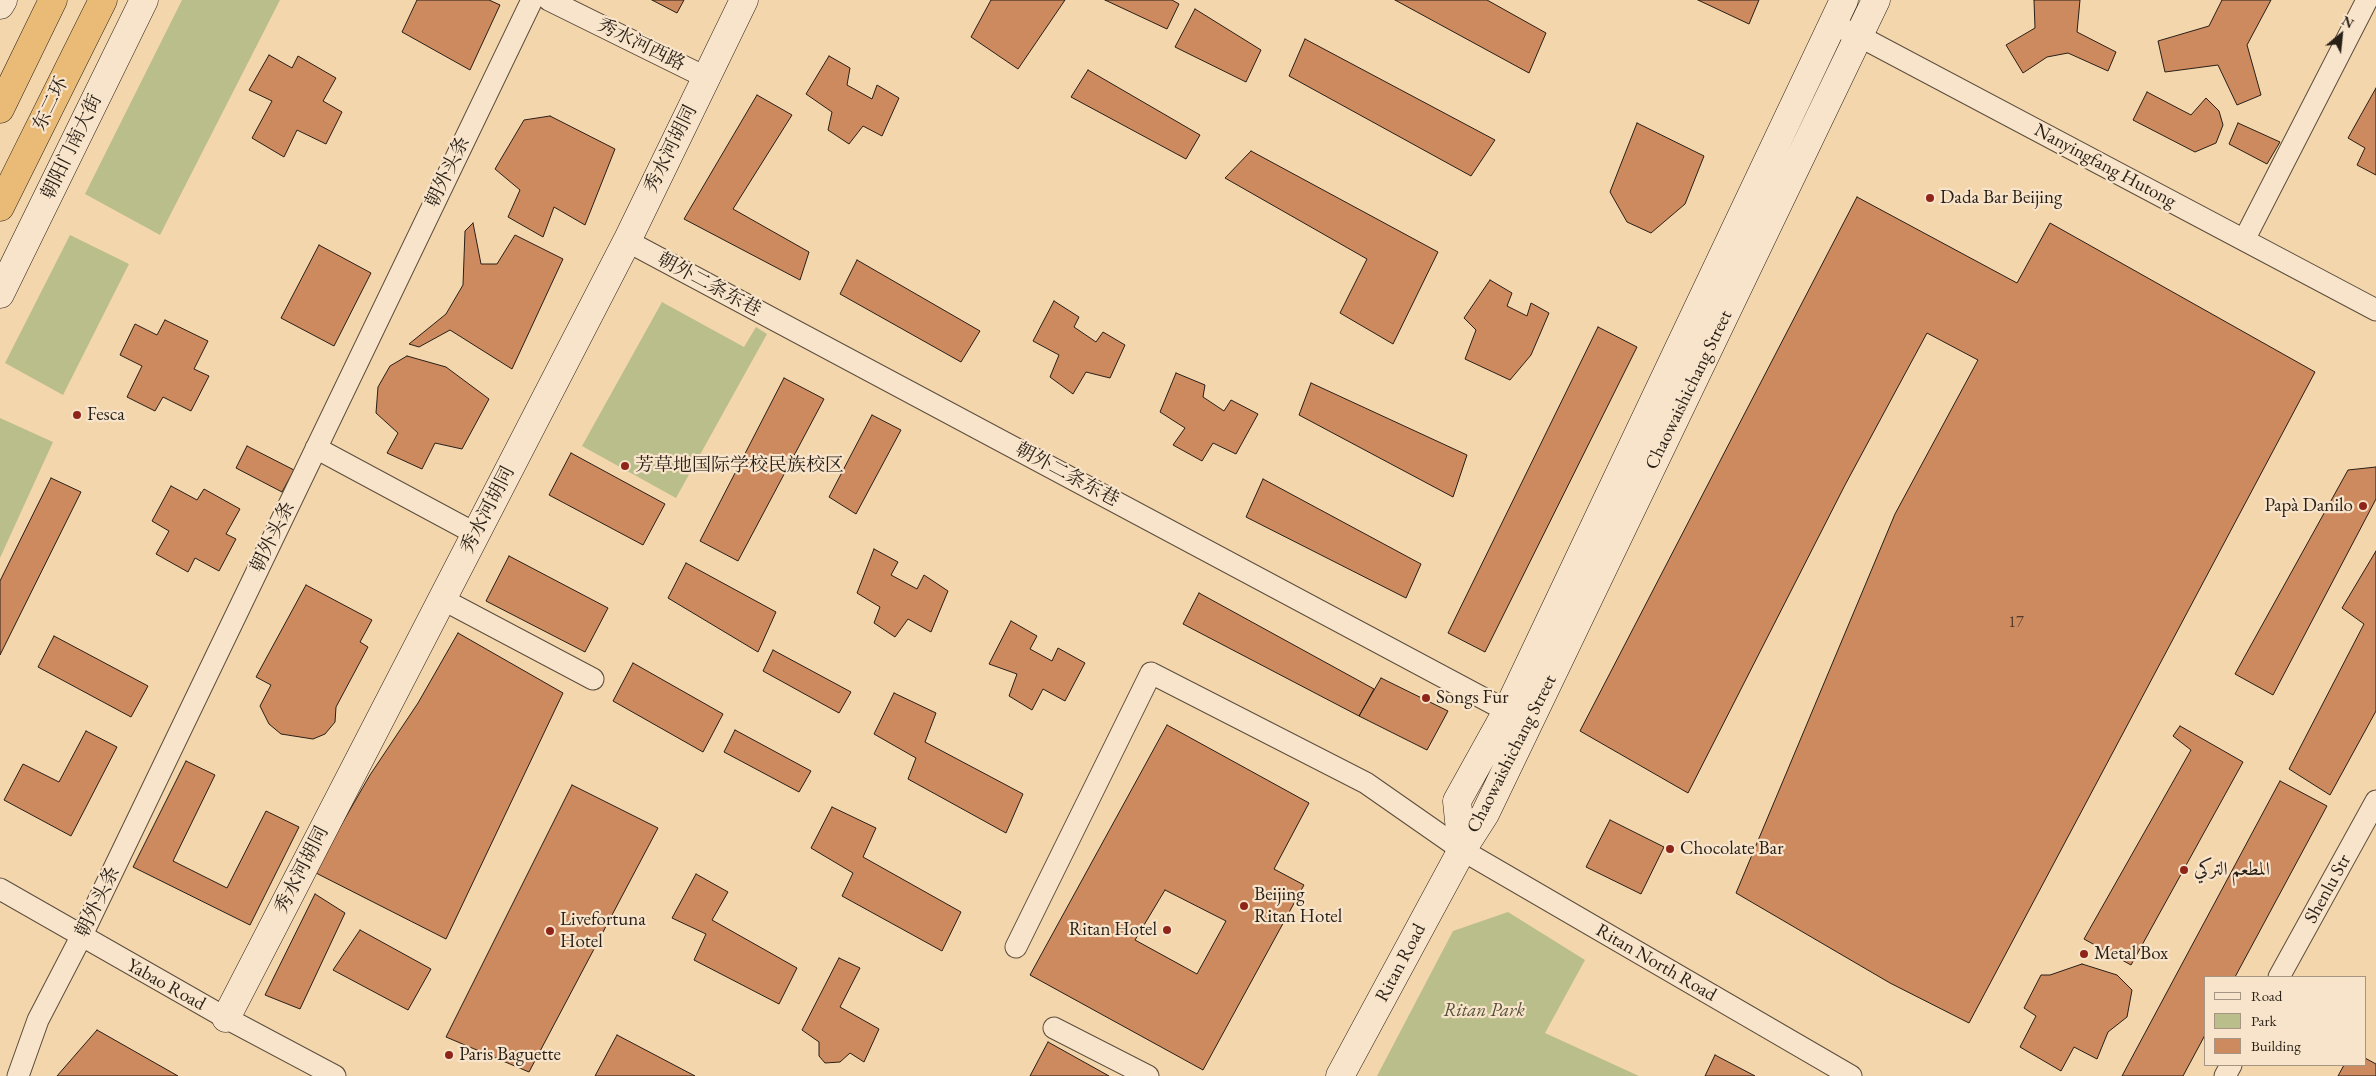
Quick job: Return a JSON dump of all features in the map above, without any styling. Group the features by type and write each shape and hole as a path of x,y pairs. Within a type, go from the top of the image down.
{"highway":[{"path":"3,99 53,0"},
{"name":"东二环","path":"0,207 103,0"}],"main road":[{"path":"0,5 3,0"},
{"name":"朝阳门南大街","path":"0,294 144,0"},
{"name":"秀水河胡同","path":"226,1018 626,242 744,0"},
{"name":"Chaowaishichang Street","path":"1462,850 1457,801 1507,711 1844,0"},
{"name":"Chaowaishichang Street","path":"1462,850 1485,814 1876,0"},
{"name":"Ritan Road","path":"1340,1076 1462,850"}],"street":[{"name":"朝外头条","path":"18,1076 38,1020 81,937 532,0"},
{"name":"秀水河西路","path":"549,0 705,77"},
{"path":"2244,240 2367,0"},
{"name":"Nanyingfang Hutong","path":"1832,24 1859,36 2376,310"},
{"name":"朝外二条东巷","path":"626,242 1507,711"},
{"path":"316,448 476,534"},
{"path":"442,600 593,679"},
{"name":"Ritan North Road","path":"1016,947 1150,673 1366,783 1462,850 1851,1076"},
{"name":"Shenlu Str","path":"2280,976 2376,801"},
{"name":"Yabao Road","path":"0,889 81,937 226,1018 335,1076"},
{"path":"1054,1028 1148,1076"}],"green space":[{"path":"182,0 280,0 160,235 85,194"},
{"path":"70,235 129,264 63,395 5,363"},
{"path":"662,302 744,347 756,327 767,334 676,498 582,446"},
{"path":"0,418 53,442 0,558"},
{"name":"Ritan Park","path":"1508,912 1585,960 1545,1033 1639,1076 1377,1076 1453,931"}],"building":[{"path":"417,0 489,0 500,5 470,70 402,32"},
{"path":"652,0 684,0 677,13"},
{"path":"991,0 1065,0 1018,69 971,37"},
{"path":"1105,0 1172,0 1179,4 1167,29"},
{"path":"1395,0 1487,0 1546,33 1529,73"},
{"path":"1698,0 1759,0 1749,24"},
{"path":"2034,0 2080,0 2077,32 2116,52 2108,71 2068,53 2047,57 2023,73 2006,45 2035,28"},
{"path":"2222,0 2271,0 2247,45 2261,95 2237,105 2218,65 2165,72 2158,41 2209,26"},
{"path":"1195,9 1261,50 1246,82 1175,47"},
{"path":"1305,39 1495,140 1471,176 1289,76"},
{"path":"269,55 292,68 298,56 336,78 323,101 342,112 326,144 297,130 284,157 252,138 272,101 249,90"},
{"path":"829,56 850,68 847,85 872,99 877,85 899,98 882,136 863,126 849,144 828,130 832,112 806,94"},
{"path":"1088,70 1200,135 1186,159 1071,97"},
{"path":"2376,88 2376,175 2357,165 2365,148 2348,138"},
{"path":"2147,92 2191,115 2206,98 2219,111 2223,125 2216,143 2195,152 2133,120"},
{"path":"757,95 792,115 733,209 809,252 800,280 684,219"},
{"path":"550,116 615,149 585,225 554,207 543,237 508,217 520,190 495,169 524,120"},
{"path":"1637,123 1704,156 1685,204 1651,233 1627,222 1610,192"},
{"path":"2238,123 2280,142 2267,164 2229,144"},
{"path":"1251,151 1438,252 1393,344 1340,313 1367,259 1225,178"},
{"path":"1857,197 2017,283 2050,223 2315,372 1969,1023 1890,983 1736,893 1895,514 1978,360 1927,333 1845,485 1688,793 1580,731"},
{"path":"473,223 481,264 497,264 515,235 563,259 512,369 450,330 419,347 409,344 446,314 463,285 465,231"},
{"path":"319,245 371,273 334,346 281,318"},
{"path":"857,260 980,331 961,362 840,294"},
{"path":"1490,280 1512,293 1507,306 1527,316 1531,303 1549,313 1531,355 1510,380 1465,359 1476,330 1464,318"},
{"path":"1054,301 1079,317 1074,327 1096,342 1103,332 1125,345 1110,378 1086,372 1073,394 1050,377 1059,355 1033,341"},
{"path":"165,320 208,341 194,369 209,376 191,411 163,397 155,411 127,397 142,366 120,355 135,324 157,335"},
{"path":"1598,327 1637,347 1485,652 1448,633"},
{"path":"407,356 446,367 489,399 462,449 435,443 422,469 387,453 398,433 376,413 378,387 390,366"},
{"path":"1176,373 1205,385 1203,397 1224,411 1231,400 1258,414 1236,454 1213,443 1202,461 1173,445 1185,428 1160,412"},
{"path":"784,378 824,399 738,561 700,541"},
{"path":"1311,383 1467,455 1453,497 1299,415"},
{"path":"872,415 901,430 856,514 829,497"},
{"path":"247,446 294,470 282,492 236,468"},
{"path":"571,453 665,504 643,545 549,495"},
{"path":"2376,467 2376,499 2273,695 2235,674 2348,470"},
{"path":"51,478 81,492 0,655 0,581"},
{"path":"1263,479 1421,564 1406,598 1246,517"},
{"path":"171,486 197,500 204,489 240,509 226,534 236,539 219,571 195,558 188,572 156,554 169,531 152,521"},
{"path":"874,549 898,562 891,575 917,589 924,575 948,591 931,632 908,619 895,637 874,623 880,607 857,593"},
{"path":"2376,551 2376,711 2330,795 2289,769 2364,624 2342,608"},
{"path":"509,556 608,608 585,652 486,601"},
{"path":"686,563 776,612 758,652 668,598"},
{"path":"306,585 372,620 360,642 368,647 336,707 335,722 325,734 313,739 281,734 269,724 260,706 271,685 256,677"},
{"path":"1199,593 1374,689 1359,716 1183,624"},
{"path":"1011,621 1037,636 1030,649 1052,661 1058,648 1085,663 1065,701 1043,689 1032,710 1009,696 1017,674 989,664"},
{"path":"458,633 563,693 446,939 314,872 370,775 418,703"},
{"path":"54,636 148,686 131,717 38,667"},
{"path":"773,650 851,692 839,713 763,671"},
{"path":"633,663 723,714 703,752 613,701"},
{"path":"1381,678 1448,711 1427,750 1359,716"},
{"path":"894,693 936,713 925,742 1023,794 1006,833 908,779 916,758 874,734"},
{"name":"Beijing Ritan Hotel","path":"1167,725 1309,803 1274,869 1304,885 1203,1070 1030,975","holes":["1165,890 1226,921 1197,974 1135,940"]},
{"path":"2180,726 2243,762 2131,965 2084,939 2191,750 2173,736"},
{"path":"735,730 811,771 799,792 724,752"},
{"path":"86,731 117,747 71,836 4,800 23,764 59,782"},
{"path":"186,761 215,775 173,861 227,888 266,811 299,827 250,925 133,867"},
{"path":"2280,781 2327,806 2236,976 2204,976 2204,1037 2183,1076 2122,1076"},
{"path":"572,785 658,828 529,1072 446,1037"},
{"path":"832,807 876,828 863,857 961,912 942,951 842,896 853,873 811,848"},
{"path":"1610,820 1664,847 1641,894 1586,867"},
{"path":"696,874 728,892 712,920 797,968 779,1004 694,960 706,934 672,918"},
{"path":"315,894 345,913 300,1009 265,995"},
{"path":"360,930 431,969 408,1010 333,970"},
{"path":"839,958 860,968 840,1007 879,1029 864,1062 850,1053 840,1062 825,1063 819,1056 819,1042 802,1030"},
{"path":"2082,964 2117,975 2132,990 2127,1017 2108,1032 2097,1059 2074,1047 2061,1071 2020,1047 2036,1016 2024,1008 2041,975 2050,975"},
{"path":"97,1030 178,1076 57,1076"},
{"path":"617,1035 695,1076 595,1076"},
{"path":"1048,1042 1109,1076 1030,1076"},
{"path":"1715,1055 1755,1076 1705,1076"},
{"path":"2366,1059 2376,1064 2376,1076 2338,1076 2343,1066 2366,1066"}],"place":[{"name":"Dada Bar Beijing","path":"1930,198"},
{"name":"Fesca","path":"77,415"},
{"name":"芳草地国际学校民族校区","path":"625,466"},
{"name":"Papà Danilo","path":"2363,506"},
{"name":"Songs Fur","path":"1426,698"},
{"name":"Chocolate Bar","path":"1670,849"},
{"name":"المطعم التركي","path":"2184,870"},
{"name":"Beijing Ritan Hotel","path":"1244,906"},
{"name":"Ritan Hotel","path":"1167,930"},
{"name":"Livefortuna Hotel","path":"550,931"},
{"name":"Metal Box","path":"2084,954"},
{"name":"Paris Baguette","path":"449,1055"}]}
